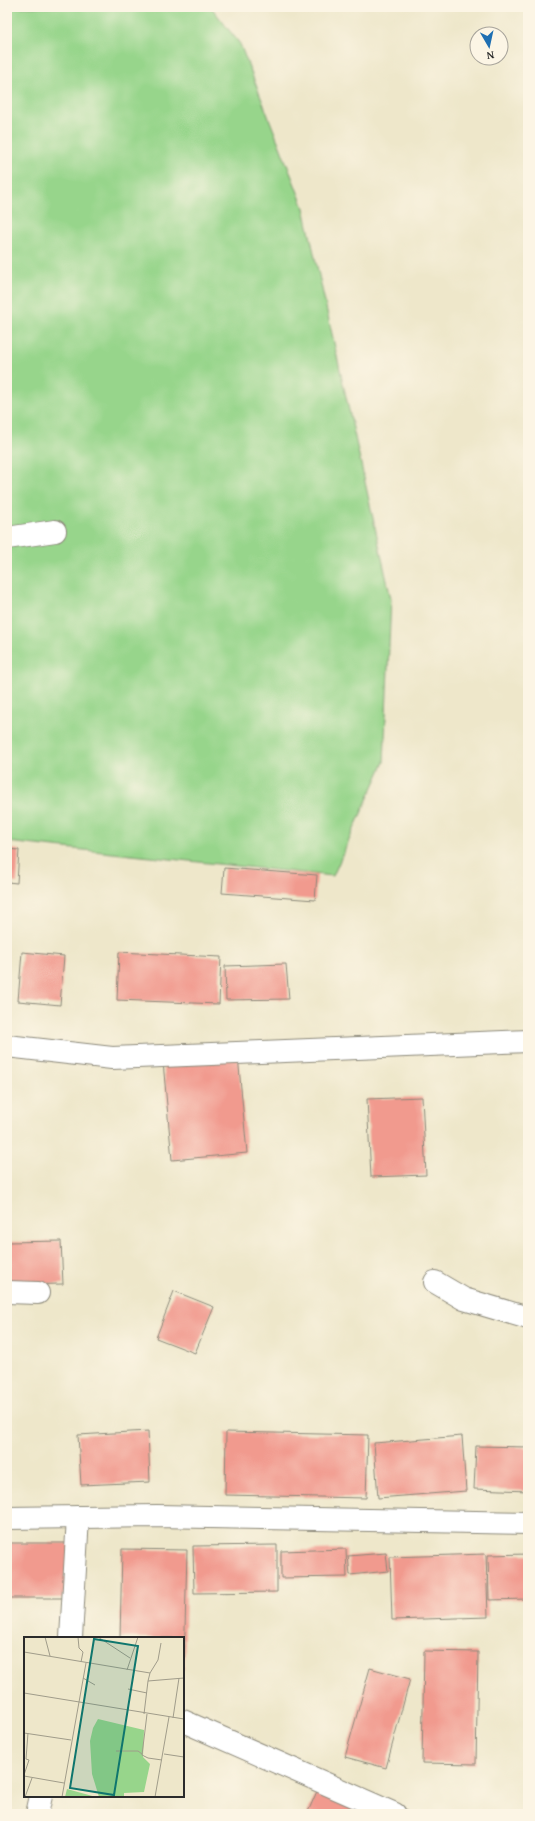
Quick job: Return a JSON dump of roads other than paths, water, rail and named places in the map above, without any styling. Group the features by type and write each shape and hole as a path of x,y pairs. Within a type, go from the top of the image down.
{"street":[{"path":"7,538 55,531"},
{"path":"7,1046 112,1058 528,1041"},
{"path":"435,1282 464,1299 528,1318"},
{"path":"7,1292 38,1293"},
{"path":"7,1518 157,1516 528,1523"},
{"path":"71,1637 78,1517"},
{"path":"184,1721 391,1813"},
{"path":"37,1814 41,1797"}]}
